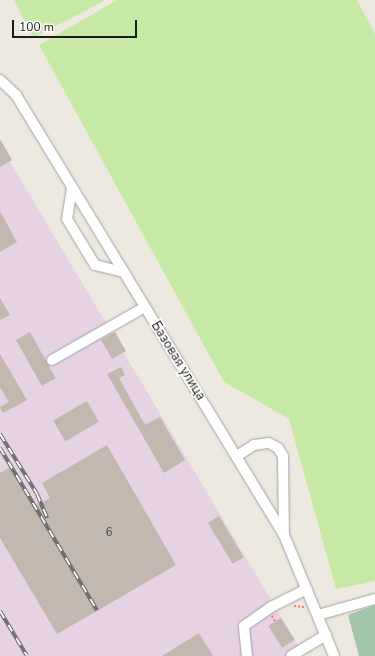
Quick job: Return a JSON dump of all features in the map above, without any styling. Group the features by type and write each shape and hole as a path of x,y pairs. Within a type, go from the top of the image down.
{"street":[{"name":"Базовая улица","path":"0,80 16,95 284,535 318,613 334,656"},
{"path":"72,188 67,219 95,265 124,272"},
{"path":"52,360 145,307"},
{"path":"237,456 254,445 269,443 278,448 283,456 284,535"},
{"path":"247,656 244,626 271,607 307,589"},
{"path":"318,613 375,599"},
{"path":"292,656 326,635"}],"path":[{"path":"287,608 304,606 318,613"},
{"path":"266,619 275,613"},
{"path":"272,616 275,621"}],"shaded area":[{"path":"0,145 295,640 303,656 0,656"}],"green space":[{"path":"14,0 103,0 104,1 33,38"},
{"path":"117,0 357,0 375,34 375,581 336,589 289,419 224,382 39,45"},
{"path":"375,605 375,656 359,656 348,615"}],"building":[{"path":"0,139 12,160 0,167"},
{"path":"0,211 17,242 0,252"},
{"path":"0,298 10,315 0,320"},
{"path":"30,332 56,378 42,386 16,340"},
{"path":"115,332 126,351 112,359 101,340"},
{"path":"0,354 27,400 3,413 0,407 9,402 0,387"},
{"path":"121,367 125,375 119,378 145,425 160,417 185,460 164,473 107,374"},
{"path":"87,401 99,422 65,441 53,420"},
{"path":"107,445 176,565 57,634 0,538 0,473 10,467 34,507 50,498 42,483"},
{"path":"219,516 244,557 233,564 208,523"},
{"path":"281,618 295,640 282,648 268,626"},
{"path":"199,633 213,656 162,656"}],"railway":[{"path":"0,434 37,494 47,518"},
{"path":"0,448 97,610"},
{"path":"0,611 27,656"}]}
